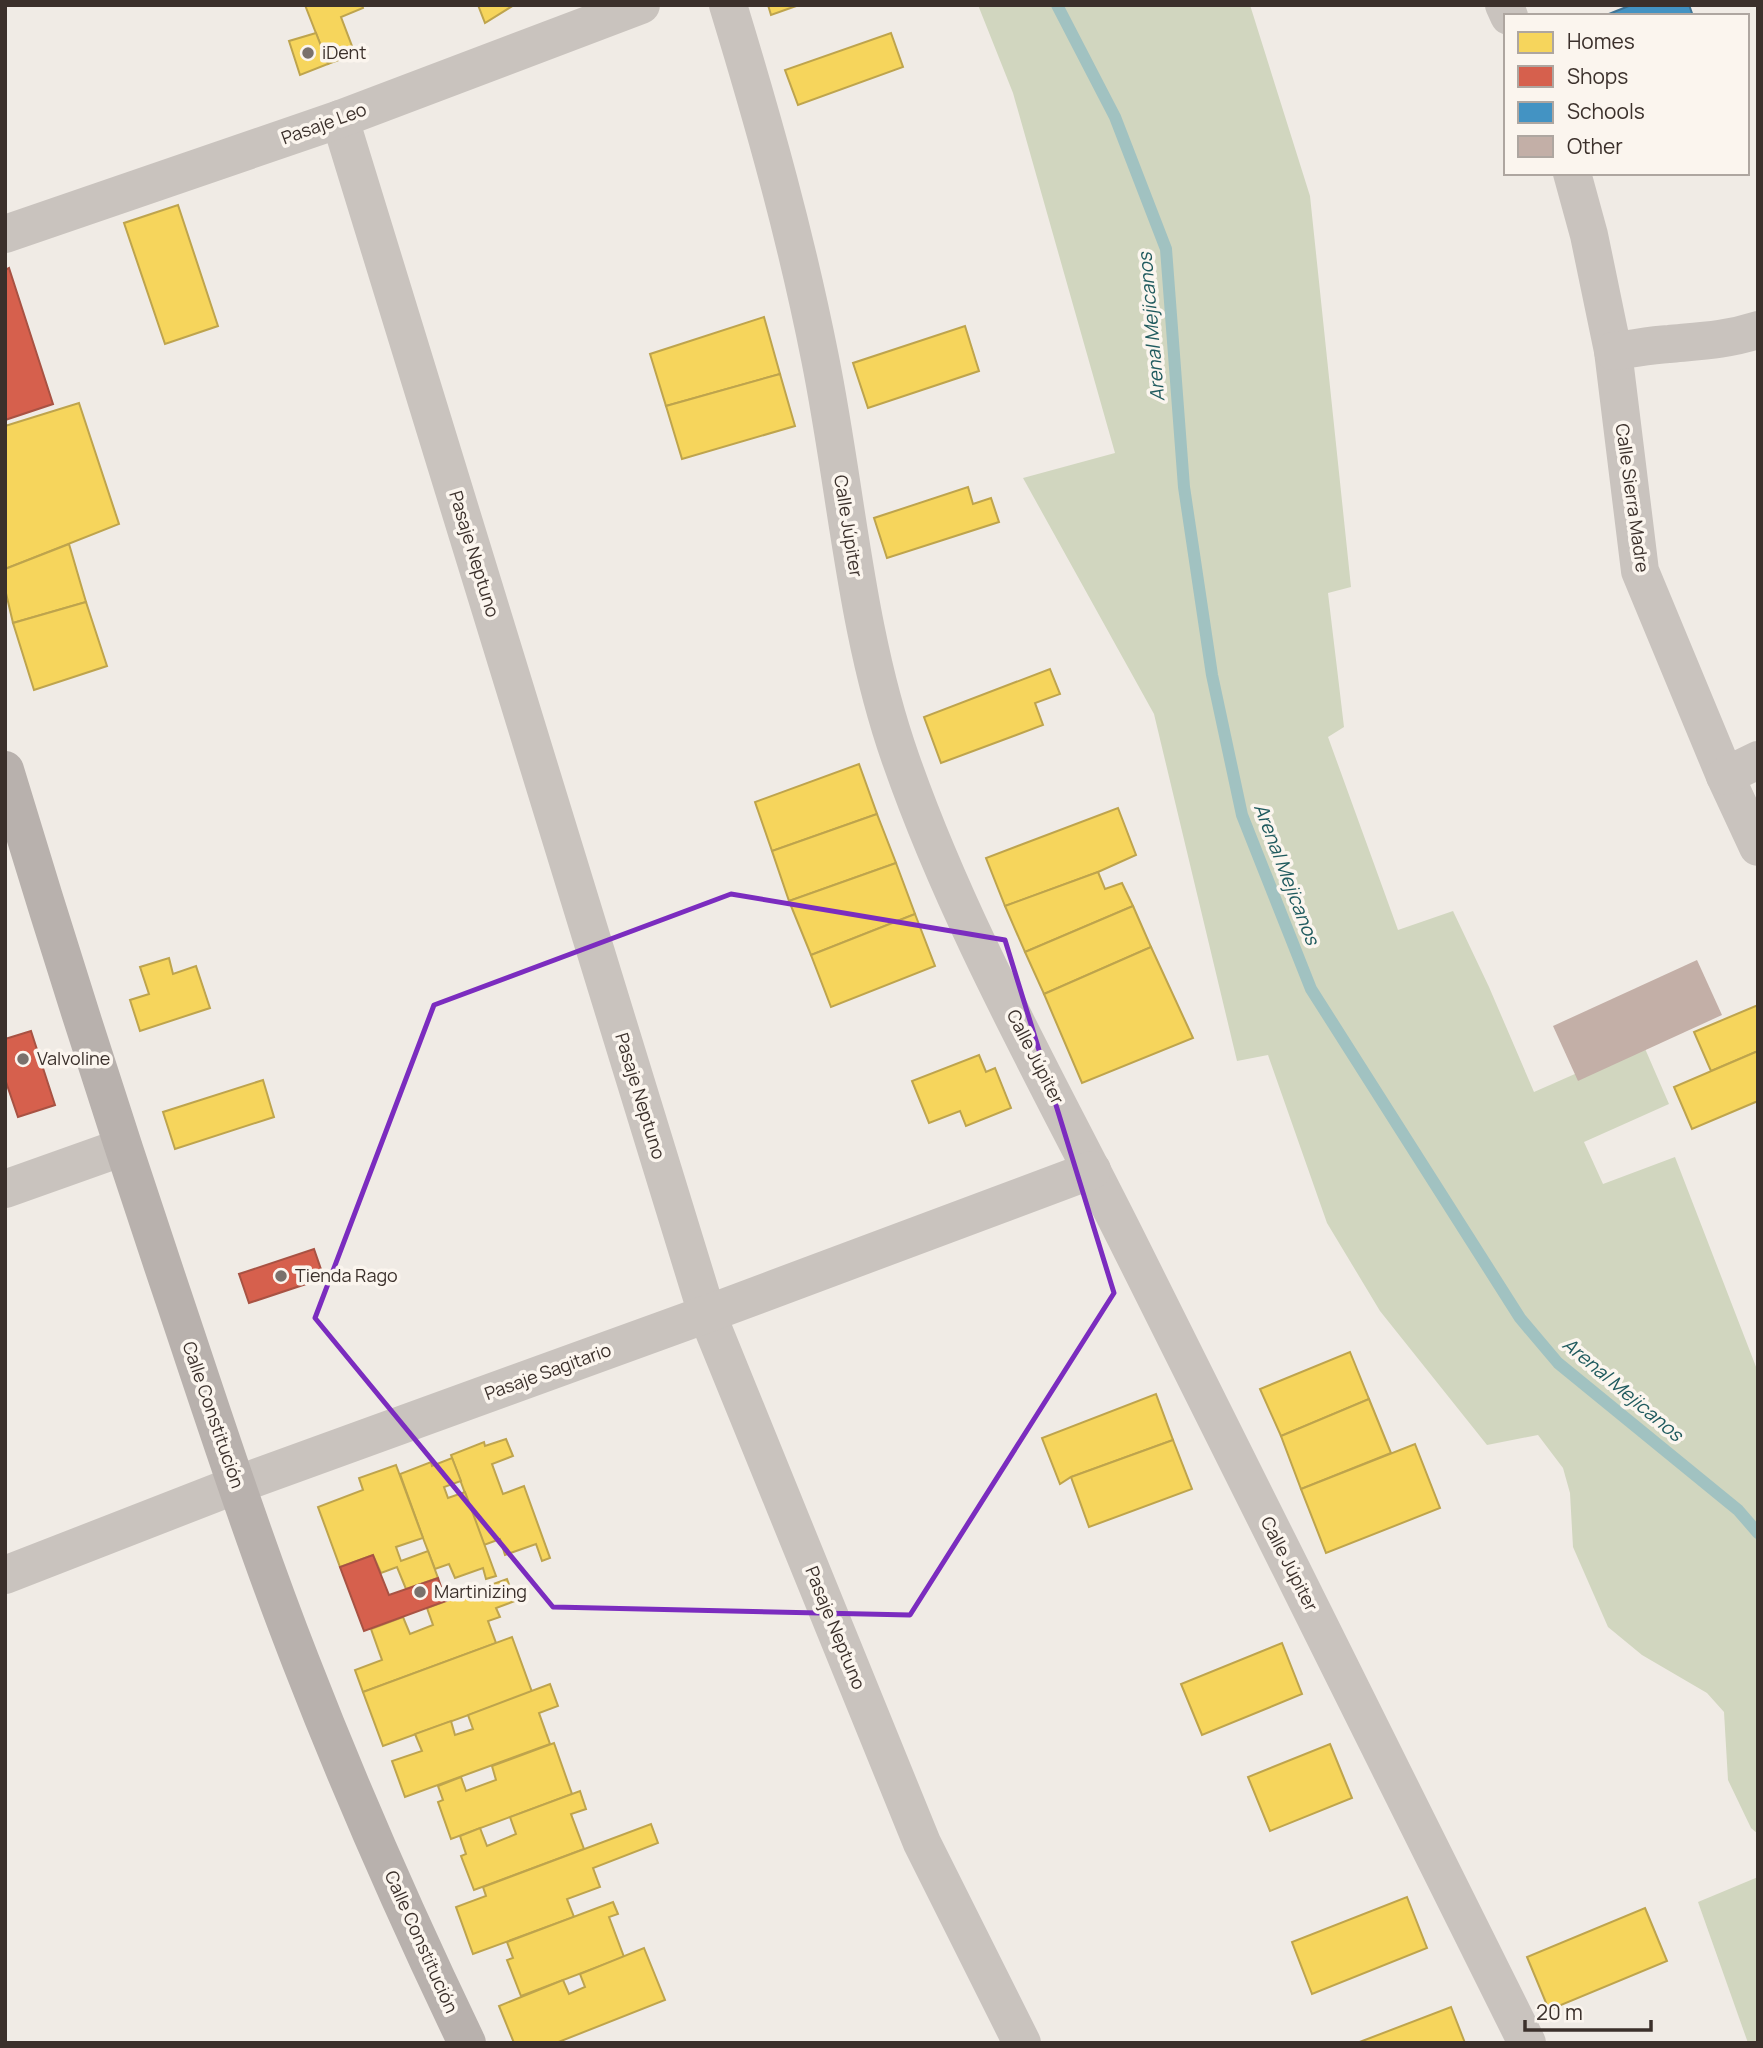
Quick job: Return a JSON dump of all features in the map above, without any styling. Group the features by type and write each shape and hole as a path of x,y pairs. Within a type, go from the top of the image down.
{"main road":[{"name":"Calle Constitución","path":"5,770 123,1147 236,1485 300,1661 358,1803 426,1958 467,2043"}],"street":[{"name":"Pasaje Leo","path":"5,234 340,120 641,5"},
{"name":"Calle Júpiter","path":"727,5 771,147 792,226 821,362 860,599 876,675 898,752 929,838 960,907 1527,2043"},
{"name":"Pasaje Neptuno","path":"340,120 707,1314 922,1843 1022,2043"},
{"name":"Calle Sierra Madre","path":"1573,175 1589,235 1613,351 1640,571 1741,768 1758,847"},
{"path":"1613,351 1671,343 1704,342 1758,330"},
{"path":"5,1188 123,1147"},
{"name":"Pasaje Sagitario","path":"5,1575 236,1485 707,1314 1092,1170"}],"highlighted area":[{"path":"731,894 1005,940 1114,1293 910,1615 553,1607 315,1318 434,1005"}],"green space":[{"path":"978,5 1250,5 1310,196 1351,587 1328,593 1344,727 1328,737 1398,930 1453,911 1534,1092 1643,1044 1669,1104 1584,1142 1603,1184 1675,1157 1758,1372 1758,1834 1751,1828 1728,1780 1724,1712 1707,1693 1642,1655 1608,1627 1573,1547 1570,1493 1563,1468 1538,1435 1487,1445 1380,1311 1327,1223 1268,1055 1237,1061 1154,714 1023,478 1115,453 1013,93"},
{"path":"1758,1877 1758,2043 1748,2043 1698,1902"}],"building: Homes":[{"path":"305,5 362,5 363,8 341,17 355,54 328,64"},
{"path":"478,5 514,5 485,23"},
{"path":"768,5 799,5 771,15"},
{"name":"iDent","path":"316,33 328,64 300,75 289,41"},
{"path":"891,33 903,67 798,105 785,70"},
{"path":"178,205 218,326 165,344 124,223"},
{"path":"764,317 780,374 666,406 650,354"},
{"path":"965,326 979,371 868,408 853,363"},
{"path":"780,374 795,426 682,459 666,406"},
{"path":"79,403 119,524 5,569 5,426"},
{"path":"968,487 973,504 991,498 999,522 887,558 874,518"},
{"path":"69,544 86,602 13,623 5,589 5,569"},
{"path":"86,602 107,666 34,690 13,623"},
{"path":"1050,669 1060,694 1035,703 1043,725 941,763 924,717"},
{"path":"859,764 877,814 772,851 755,802"},
{"path":"1118,808 1136,855 1005,906 986,858"},
{"path":"877,814 896,863 789,901 772,851"},
{"path":"896,863 915,914 811,955 789,901"},
{"path":"1098,872 1105,889 1122,883 1133,906 1025,952 1005,906"},
{"path":"1133,906 1151,947 1044,994 1025,952"},
{"path":"915,914 935,966 831,1007 811,955"},
{"path":"1151,947 1193,1038 1082,1083 1044,994"},
{"path":"169,958 173,974 196,966 210,1008 140,1031 130,1000 149,994 140,967"},
{"path":"1758,1005 1758,1051 1711,1071 1694,1032"},
{"path":"1758,1051 1758,1101 1692,1129 1674,1087"},
{"path":"979,1055 986,1072 995,1068 1011,1108 966,1126 960,1111 929,1123 912,1081"},
{"path":"263,1080 274,1117 175,1149 163,1112"},
{"path":"1350,1352 1369,1399 1281,1436 1260,1389"},
{"path":"1156,1394 1173,1440 1071,1477 1060,1484 1042,1438"},
{"path":"1369,1399 1391,1453 1301,1489 1281,1436"},
{"path":"506,1439 513,1456 492,1464 503,1494 524,1486 550,1558 542,1561 536,1544 505,1555 500,1539 484,1545 451,1455 484,1442 485,1446"},
{"path":"1173,1440 1192,1489 1089,1527 1071,1477"},
{"path":"1415,1444 1440,1508 1326,1553 1301,1489"},
{"path":"452,1458 461,1481 444,1487 448,1498 465,1492 496,1576 486,1579 483,1568 455,1578 449,1564 435,1569 423,1538 400,1474 431,1462 432,1466"},
{"path":"396,1465 423,1538 396,1547 401,1561 428,1551 438,1578 406,1589 397,1567 381,1573 373,1555 340,1567 318,1507 363,1490 359,1478"},
{"path":"507,1579 515,1601 496,1608 500,1617 488,1621 496,1643 363,1692 355,1670 382,1660 371,1629 403,1617 410,1634 433,1625 427,1608"},
{"path":"512,1637 532,1692 383,1746 363,1692"},
{"path":"1282,1643 1302,1694 1202,1735 1181,1684"},
{"path":"550,1684 558,1706 539,1713 550,1744 405,1797 392,1761 422,1751 415,1734 451,1721 455,1735 473,1729 468,1715"},
{"path":"554,1743 572,1794 451,1839 438,1802 443,1800 438,1786 461,1777 466,1791 496,1780 492,1766"},
{"path":"1330,1744 1352,1798 1270,1831 1248,1777"},
{"path":"580,1791 586,1809 571,1814 584,1849 474,1890 461,1856 466,1854 460,1836 480,1828 487,1846 516,1834 510,1817"},
{"path":"651,1824 658,1843 593,1868 600,1887 567,1899 574,1917 473,1954 456,1907 486,1896 483,1887"},
{"path":"1407,1897 1427,1948 1312,1994 1292,1942"},
{"path":"613,1902 618,1914 609,1917 624,1957 521,1996 507,1960 513,1958 507,1942"},
{"path":"1645,1908 1667,1961 1549,2010 1527,1957"},
{"path":"644,1948 665,2000 556,2043 514,2043 499,2006 563,1980 569,1994 585,1987 580,1974"},
{"path":"1451,2007 1465,2043 1357,2043"}],"building: Shops":[{"path":"9,268 53,404 5,420 5,270"},
{"name":"Valvoline","path":"31,1031 55,1105 18,1117 5,1079 5,1039"},
{"name":"Tienda Rago","path":"314,1249 324,1278 249,1303 239,1274"},
{"name":"Martinizing","path":"373,1555 389,1595 438,1578 446,1601 364,1631 340,1567"}],"building: Schools":[{"path":"1631,5 1689,5 1692,14 1609,14"}],"building: Other":[{"path":"1697,960 1722,1015 1578,1081 1553,1026"}],"waterway":[{"name":"Arenal Mejicanos","path":"1057,5 1115,117 1166,249 1184,487 1212,675 1242,815 1311,989 1520,1318 1558,1363 1738,1510 1758,1533"}],"place":[{"name":"iDent","path":"308,53"},
{"name":"Valvoline","path":"23,1059"},
{"name":"Tienda Rago","path":"281,1276"},
{"name":"Martinizing","path":"420,1592"}]}
